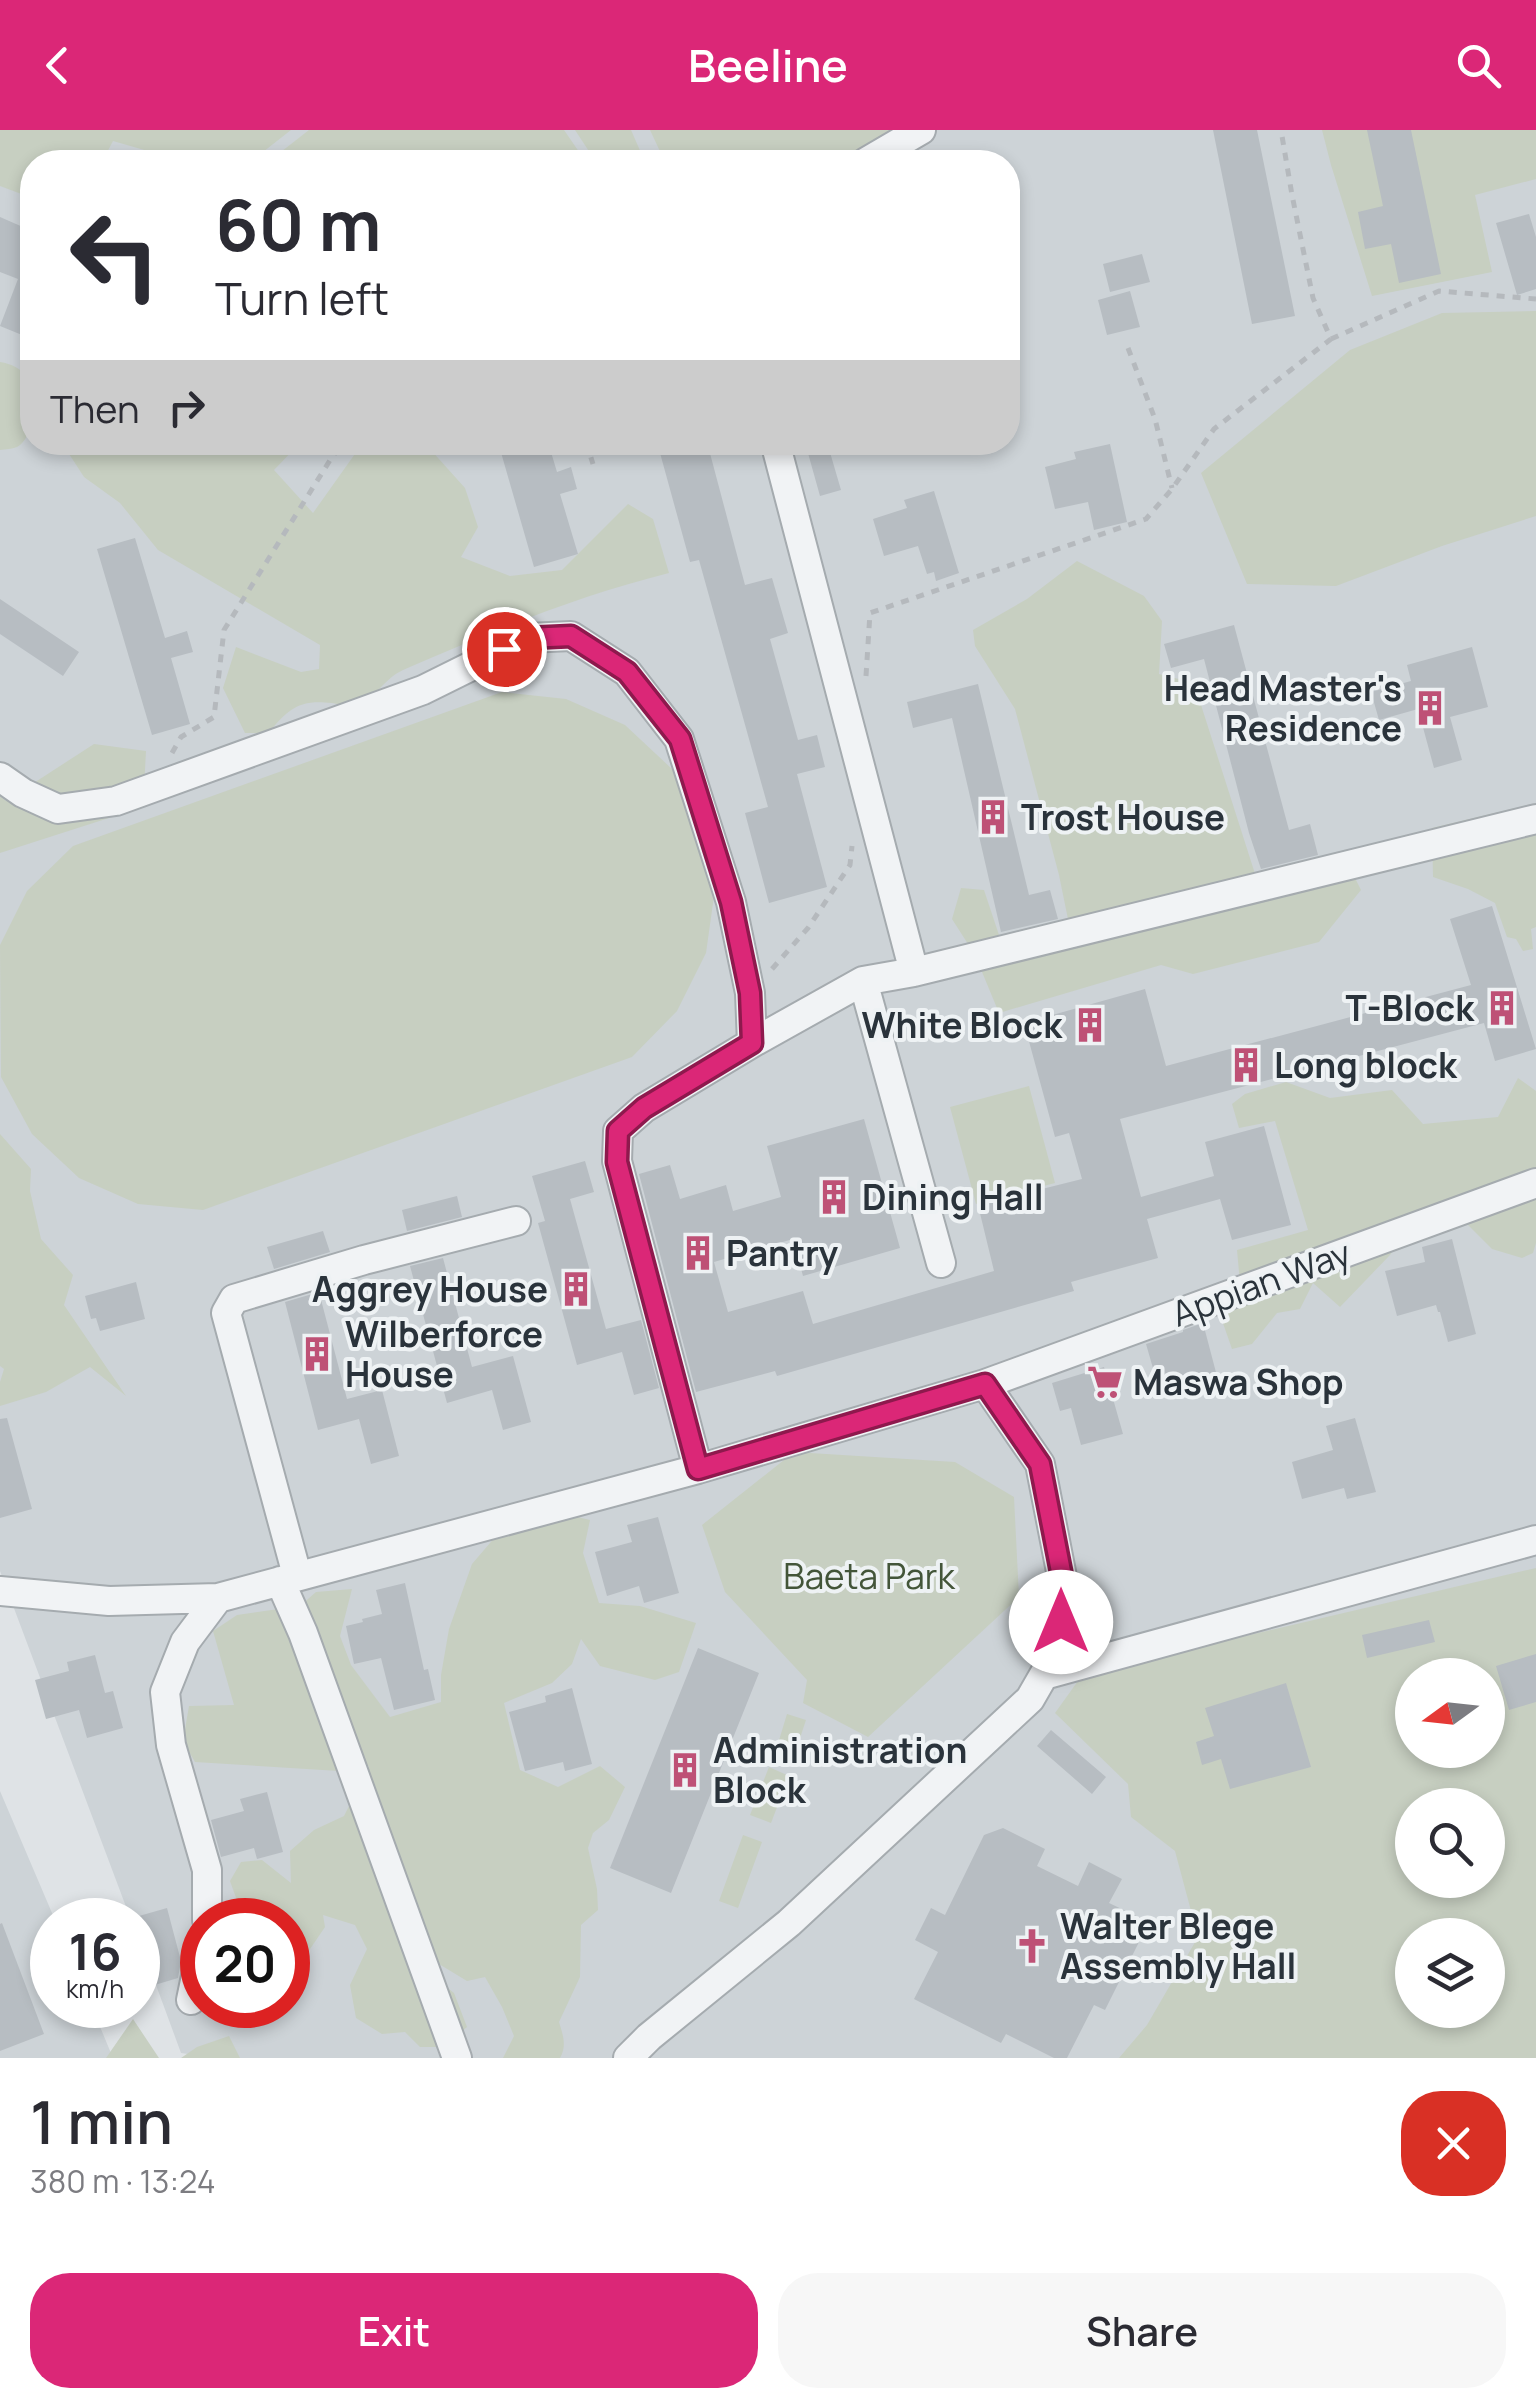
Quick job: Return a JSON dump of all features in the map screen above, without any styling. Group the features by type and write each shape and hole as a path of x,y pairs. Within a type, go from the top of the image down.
{"lane":[{"path":"887,150 922,130"},
{"path":"778,455 914,972"},
{"path":"0,777 58,809 116,801 423,690 528,638 571,636 627,672 680,739 731,902 750,993 752,1043"},
{"path":"698,1469 617,1162 618,1131 644,1108 864,981 1536,819"},
{"path":"864,981 941,1264"},
{"name":"Appian Way","path":"0,1591 109,1601 218,1598 698,1469 985,1384 1536,1183"},
{"path":"457,2058 303,1633 226,1313 234,1299 516,1221"},
{"path":"628,2058 789,1923 1030,1700 1058,1652 1065,1592 1040,1464 985,1384"},
{"path":"1044,1674 1536,1540"},
{"path":"206,1898 207,1870 171,1745 164,1692 184,1642 218,1598"}],"path":[{"path":"1282,130 1314,298 1331,340"},
{"path":"866,690 870,613 1146,518 1214,429 1331,340 1439,291 1536,299"},
{"path":"1128,348 1154,419 1172,488"},
{"path":"154,786 181,737 214,717 224,630 334,455"},
{"path":"590,455 593,464"},
{"path":"750,993 808,928 850,865 852,845"}],"shaded area":[{"path":"0,130 1536,130 1536,2058 215,2058 181,2053 160,1996 160,1898 123,1898 0,1571"},
{"path":"0,1791 46,1898 30,1898 30,2028 101,2028 113,2058 0,2058"}],"green space":[{"path":"0,130 291,130 265,150 144,150 113,141 108,150 20,150 20,194 0,186"},
{"path":"309,130 564,130 578,150 283,150"},
{"path":"575,130 631,130 640,150 588,150"},
{"path":"650,130 897,130 861,150 659,150"},
{"path":"1322,130 1536,130 1536,179 1475,195 1492,272 1372,296"},
{"path":"1536,311 1536,516 1336,586 1247,584 1201,473 1350,350 1442,313"},
{"path":"0,362 20,371 20,444 0,450"},
{"path":"70,455 288,455 274,470 313,513 354,455 435,455 465,488 478,527 461,557 510,576 562,570 628,504 653,519 669,573 567,604 468,642 397,674 355,705 302,704 268,733 245,733 223,688 236,647 301,672 319,669 320,645 158,550 120,503 84,477"},
{"path":"1077,561 1144,596 1162,621 1159,674 1194,683 1257,880 1344,856 1361,890 1319,942 1193,974 1161,965 999,1013 975,955 952,919 961,888 984,890 1001,941 1069,924 1015,709 975,646 973,630 1027,599"},
{"path":"502,692 566,699 625,725 672,769 703,826 715,889 706,953 677,1011 632,1057 203,1210 138,1204 79,1178 32,1134 1,1077 0,945 27,891 73,846"},
{"path":"94,744 146,751 143,807 0,853 0,796 6,801"},
{"path":"1536,803 1536,927 1531,929 1533,949 1523,951 1516,939 1507,937 1495,903 1433,877 1432,828"},
{"path":"1518,1078 1536,1091 1533,1253 1522,1258 1492,1249 1462,1219 1410,1225 1390,1255 1340,1307 1313,1283 1300,1309 1277,1313 1252,1344 1232,1349 1217,1306 1240,1283 1237,1250 1308,1230 1275,1121 1239,1128 1232,1104 1245,1094 1286,1082 1330,1098 1392,1090 1423,1124 1498,1117"},
{"path":"1029,1086 1055,1183 976,1204 950,1107"},
{"path":"0,1134 31,1169 30,1191 41,1239 73,1275 64,1305 126,1396 90,1367 46,1392 0,1406 4,1369 0,1366"},
{"name":"Baeta Park","path":"794,1452 955,1462 1014,1497 1019,1597 868,1737 803,1703 807,1680 725,1592 702,1525"},
{"path":"561,1513 590,1520 583,1553 599,1603 640,1606 696,1623 679,1672 655,1680 600,1666 581,1639 572,1664 552,1683 504,1703 520,1770 558,1787 600,1766 625,1787 609,1820 593,1833 588,1848 598,1910 581,1925 580,1977 559,2022 564,2045 560,2058 503,2058 514,2036 485,1977 467,1981 434,1961 427,1972 454,1993 467,2027 443,2047 420,2047 405,2032 382,2034 356,2018 350,1985 367,1949 355,1925 323,1915 325,1927 310,1949 310,1898 236,1898 230,1881 241,1862 262,1860 291,1883 290,1851 314,1830 344,1816 369,1766 339,1771 195,1762 183,1741 189,1706 234,1705 213,1631 237,1615 300,1606 316,1592 352,1589 340,1636 351,1665 390,1717 441,1702 449,1629 472,1564 502,1529"},
{"path":"1536,1568 1536,2058 1119,2058 1147,2025 1198,1937 1175,1851 1131,1817 1128,1784 1055,1713 1083,1674"},
{"path":"787,1714 806,1720 794,1756 776,1750"},
{"path":"769,1767 789,1776 771,1823 750,1815"},
{"path":"743,1835 762,1842 738,1908 719,1901"},
{"path":"127,2028 139,2028 159,2058 106,2058"},
{"path":"229,2036 240,2058 181,2058 197,2047"}],"building":[{"path":"1213,130 1257,130 1295,316 1252,324"},
{"path":"1367,130 1411,130 1441,274 1399,283 1391,244 1365,249 1358,212 1383,206"},
{"path":"1529,214 1536,237 1536,289 1517,295 1496,223"},
{"path":"0,217 20,226 20,334 0,326 18,279 0,272"},
{"path":"1142,254 1150,282 1110,292 1103,264"},
{"path":"1130,291 1140,327 1107,335 1098,300"},
{"path":"1110,444 1127,522 1094,530 1088,502 1055,509 1045,467 1076,459 1074,452"},
{"path":"502,455 552,455 557,472 571,467 577,489 560,494 578,554 534,567"},
{"path":"661,455 710,455 745,585 772,578 788,633 770,639 798,740 817,735 825,767 797,774 827,887 769,903 745,813 768,807 699,560 690,562"},
{"path":"809,455 831,455 841,490 820,496"},
{"path":"934,491 959,573 936,581 934,572 927,574 918,546 884,556 873,519 907,508 904,500"},
{"path":"135,538 165,638 187,631 193,652 171,658 190,724 152,735 97,549"},
{"path":"0,599 79,652 63,676 0,634"},
{"path":"1234,625 1289,830 1310,824 1318,855 1261,869 1204,659 1171,668 1164,644"},
{"name":"Head Master's Residence","path":"1472,647 1488,707 1450,717 1462,760 1434,768 1418,709 1379,720 1371,692 1411,681 1407,665"},
{"path":"978,684 1029,895 1050,890 1058,919 1001,932 952,718 913,728 907,702"},
{"path":"1492,906 1536,1049 1495,1061 1484,1023 1120,1119 1141,1197 1214,1176 1205,1142 1264,1126 1291,1225 1232,1240 1220,1199 1147,1219 1158,1258 1071,1282 1074,1291 777,1376 775,1371 696,1392 639,1174 670,1165 680,1199 726,1185 733,1211 781,1197 767,1146 864,1119 900,1248 803,1276 793,1239 714,1262 728,1312 803,1291 813,1324 994,1271 978,1205 1082,1179 1069,1133 1055,1137 1024,1023 1145,989 1166,1066 1471,985 1450,919"},
{"path":"585,1161 594,1192 570,1199 606,1329 641,1320 659,1388 634,1395 622,1352 577,1365 538,1223 545,1221 532,1176"},
{"path":"457,1196 462,1217 407,1231 402,1210"},
{"path":"323,1231 330,1252 274,1269 267,1247"},
{"path":"1452,1239 1476,1334 1448,1342 1436,1305 1397,1316 1385,1271 1425,1262 1422,1247"},
{"path":"443,1258 472,1367 513,1356 531,1422 503,1430 492,1390 447,1403 410,1266"},
{"path":"136,1282 145,1319 100,1331 96,1318 91,1319 85,1296"},
{"name":"Wilberforce House","path":"319,1292 347,1399 382,1390 399,1456 371,1464 359,1419 318,1430 285,1302"},
{"path":"1203,1323 1218,1380 1195,1386 1192,1373 1157,1382 1146,1344"},
{"path":"1104,1367 1123,1434 1081,1445 1071,1408 1060,1411 1052,1383"},
{"path":"7,1418 32,1509 0,1518 0,1419"},
{"path":"1355,1418 1376,1492 1347,1499 1344,1488 1302,1499 1292,1462 1333,1450 1326,1426"},
{"path":"658,1517 679,1593 644,1603 639,1586 607,1596 595,1552 632,1542 627,1525"},
{"path":"405,1583 424,1670 428,1669 435,1700 394,1710 381,1658 354,1664 346,1626 382,1614 376,1590"},
{"path":"1429,1620 1435,1642 1367,1658 1362,1635"},
{"name":"Administration Block","path":"698,1648 759,1673 671,1893 610,1868"},
{"path":"1536,1654 1536,1702 1509,1710 1505,1663"},
{"path":"95,1655 105,1693 113,1691 123,1728 87,1738 79,1710 46,1719 35,1680 69,1671 67,1662"},
{"path":"1286,1683 1311,1767 1230,1789 1221,1759 1202,1765 1196,1742 1214,1736 1205,1708"},
{"path":"572,1688 592,1764 565,1771 563,1762 525,1771 509,1712 546,1702 545,1696"},
{"path":"1051,1730 1106,1777 1092,1794 1037,1746"},
{"path":"267,1792 283,1852 257,1859 254,1848 221,1857 211,1820 244,1811 240,1799"},
{"name":"Walter Blege Assembly Hall","path":"1003,1828 1045,1849 1037,1866 1078,1886 1089,1862 1122,1879 1109,1903 1149,1922 1105,2010 1094,2005 1067,2058 1054,2058 1006,2034 1001,2043 914,1999 938,1952 915,1940 931,1908 945,1915 984,1835"},
{"path":"167,1908 180,1967 178,1978 160,1983 160,1910"},
{"path":"0,1924 30,1997 30,2028 42,2028 44,2034 0,2051"}],"place":[{"name":"Head Master's Residence","path":"1430,708"},
{"name":"Trost House","path":"993,817"},
{"name":"T-Block","path":"1502,1008"},
{"name":"White Block","path":"1090,1025"},
{"name":"Long block","path":"1246,1065"},
{"name":"Dining Hall","path":"834,1197"},
{"name":"Pantry","path":"698,1253"},
{"name":"Aggrey House","path":"576,1289"},
{"name":"Wilberforce House","path":"317,1354"},
{"name":"Maswa Shop","path":"1105,1382"},
{"name":"Administration Block","path":"685,1770"},
{"name":"Walter Blege Assembly Hall","path":"1032,1946"}],"route":[{"path":"504,649 528,638 571,636 627,672 680,739 731,902 750,993 752,1043 644,1108 618,1131 617,1162 698,1469 985,1384 1040,1464 1065,1592 1061,1622"}]}
